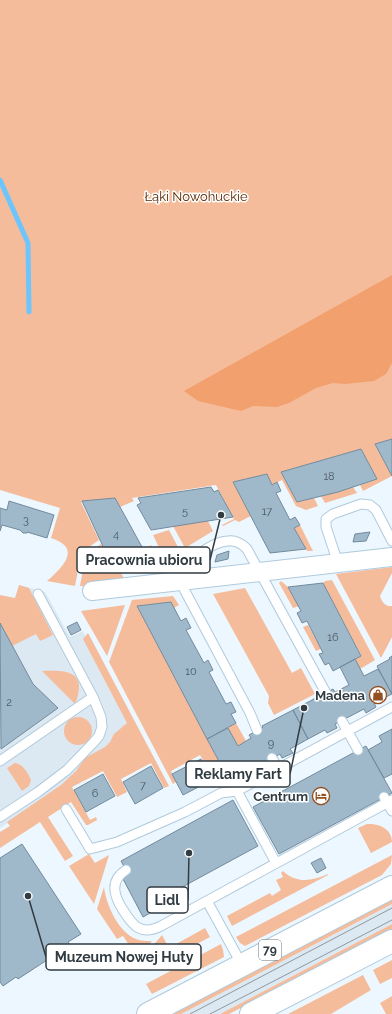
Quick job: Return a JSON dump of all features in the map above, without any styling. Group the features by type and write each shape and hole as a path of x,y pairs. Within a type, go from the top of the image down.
{"main road":[{"name":"79","path":"148,1014 392,887"},
{"path":"251,1014 392,941"}],"street":[{"path":"92,591 392,557"}],"lane":[{"path":"338,562 326,526 326,520 333,514 361,504 370,505 376,510 392,540"},
{"path":"257,730 250,713 185,591 181,580 183,569 189,561 215,544 227,540 238,542 247,549 326,693"},
{"path":"0,817 57,777 93,743 101,732 102,722 93,697 38,594"},
{"path":"0,761 93,697"},
{"path":"66,809 90,849 117,842 185,812 221,793 237,791 392,707"},
{"path":"342,721 358,750"},
{"path":"272,758 278,768"},
{"path":"237,791 276,863"},
{"path":"126,870 120,875 116,882 115,892 118,902 129,920 139,929 146,930 157,928 389,803"},
{"path":"207,901 242,965"}],"shaded area":[{"path":"392,275 392,363 386,374 374,381 345,384 333,383 316,388 289,403 277,407 253,406 241,411 198,401 184,391"},
{"path":"19,585 45,592 70,637 83,631 130,722 116,740 57,791 0,828 0,609 16,598"},
{"path":"392,904 392,924 220,1014 181,1014"}],"green space":[{"name":"Łąki Nowohuckie","path":"0,0 392,0 392,439 375,444 392,476 363,491 360,485 377,479 361,449 281,472 297,502 314,498 318,506 306,510 296,506 282,480 272,485 267,474 233,482 251,516 239,522 235,520 223,526 222,525 234,519 216,485 132,498 134,501 120,507 115,498 81,502 99,540 83,554 79,565 75,586 47,581 63,564 68,553 66,547 61,542 51,538 60,508 0,490"},
{"path":"353,487 357,493 325,503 321,496"},
{"path":"208,521 213,531 185,548 173,526"},
{"path":"300,525 313,551 307,551 294,528"},
{"path":"169,530 179,549 164,558 153,535"},
{"path":"101,544 116,571 120,571 126,582 92,587 80,586 88,557 95,548"},
{"path":"151,545 160,567 153,567 143,550"},
{"path":"392,567 392,573 380,596 384,604 387,606 392,606 392,637 381,658 336,574"},
{"path":"332,580 375,660 360,669 355,659 361,655 323,583 325,581"},
{"path":"281,581 288,587 299,606 293,608 279,583"},
{"path":"19,585 29,588 53,635 40,641 36,634 12,646 0,623 0,595 15,598"},
{"path":"245,588 292,673 301,668 315,694 274,715 268,703 269,696 213,594"},
{"path":"173,596 179,605 174,608 171,602 137,606 222,767 217,770 223,780 216,783 200,755 171,771 176,782 173,784 109,662 132,600"},
{"path":"125,605 107,656 81,611"},
{"path":"308,625 321,649 316,651 303,627"},
{"path":"88,633 169,786 164,788 151,763 121,779 127,792 117,797 103,771 72,787 90,820 96,817 97,820 86,825 71,802 48,817 73,856 65,861 40,822 0,848 0,832 10,826 7,822 61,785 76,771 85,758 105,747 110,742 114,734 127,723 83,639"},
{"path":"42,671 58,671 70,673 74,676 79,685 75,704"},
{"path":"78,717 88,721 92,731 88,741 78,745 68,741 64,731 68,721"},
{"path":"236,723 246,741 238,746 228,728"},
{"path":"15,763 23,767 31,780 29,786 22,791 7,768"},
{"path":"367,824 380,826 387,830 390,834 392,842 371,853 358,828"},
{"path":"89,854 95,863 109,855 94,904 69,866"},
{"path":"392,855 391,864 382,875 245,946 240,943 236,937"},
{"path":"283,871 299,880 310,880 328,875 232,926 227,916 270,893 272,896 281,890 276,880 283,877 281,873"},
{"path":"104,887 110,909 118,924 136,939 142,941 152,941 140,954 148,970 146,971 123,936 117,939 97,909"},
{"path":"392,898 392,904 181,1014 170,1014"},
{"path":"392,924 392,930 229,1014 220,1014"},
{"path":"205,928 210,937 152,968 145,955 162,935 169,948"},
{"path":"221,944 224,957 152,994 146,984"},
{"path":"392,960 392,978 380,984 373,970"},
{"path":"363,975 371,990 331,1014 288,1014"},
{"path":"392,996 392,1014 386,1014 380,1003"}],"building":[{"path":"392,439 392,476 375,444"},
{"path":"361,449 377,479 338,492 297,502 281,472"},
{"path":"267,474 272,485 277,482 281,491 276,493 290,520 295,517 300,525 294,528 306,549 270,553 233,482"},
{"path":"211,487 214,492 218,490 233,517 151,530 137,505 141,503 138,498"},
{"path":"115,498 153,567 120,571 110,553 107,555 82,501"},
{"path":"9,501 54,515 47,538 27,532 23,533 20,530 2,525 0,531 0,508 7,510"},
{"path":"370,532 366,541 353,542 355,534"},
{"path":"229,551 228,559 215,562 217,555"},
{"path":"323,583 361,656 333,671 329,663 325,665 319,654 323,653 307,621 302,623 297,613 301,611 288,587"},
{"path":"171,602 181,621 186,618 191,628 186,630 204,663 208,660 213,670 209,672 226,704 231,702 236,712 231,714 236,723 207,739 137,606"},
{"path":"77,622 81,630 71,635 67,627"},
{"path":"0,623 33,684 58,708 1,749"},
{"path":"392,656 392,694 377,666 390,659 389,658"},
{"path":"355,659 364,676 378,669 392,694 374,703 376,707 366,713 364,709 335,724 337,728 327,733 325,730 308,739 293,710 333,689 335,692 349,685 340,667"},
{"path":"293,710 308,739 290,749 293,753 282,758 280,754 251,770 253,774 243,779 241,775 237,777 230,763 222,767 207,739 228,728 238,746 251,738 249,735 263,727 262,726"},
{"path":"392,729 392,774 384,778 368,750 382,742 379,736"},
{"path":"366,746 392,793 279,854 253,807"},
{"path":"201,759 212,780 183,795 172,774"},
{"path":"151,766 163,788 135,804 123,782"},
{"path":"103,774 115,796 86,812 74,790"},
{"path":"233,800 258,846 173,892 177,898 143,917 122,877 128,874 121,861"},
{"path":"22,844 81,934 68,942 70,945 18,979 16,977 3,986 0,982 0,858"},
{"path":"321,858 326,868 317,873 311,863"}],"waterway":[{"path":"0,180 28,243 29,312"}],"tram line":[{"path":"190,1014 392,908"},
{"path":"210,1014 392,920"}],"place":[{"name":"Pracownia ubioru","path":"221,515"},
{"name":"Madena","path":"378,695"},
{"name":"Reklamy Fart","path":"304,708"},
{"name":"Centrum","path":"321,796"},
{"name":"Lidl","path":"189,853"},
{"name":"Muzeum Nowej Huty","path":"28,896"}]}
